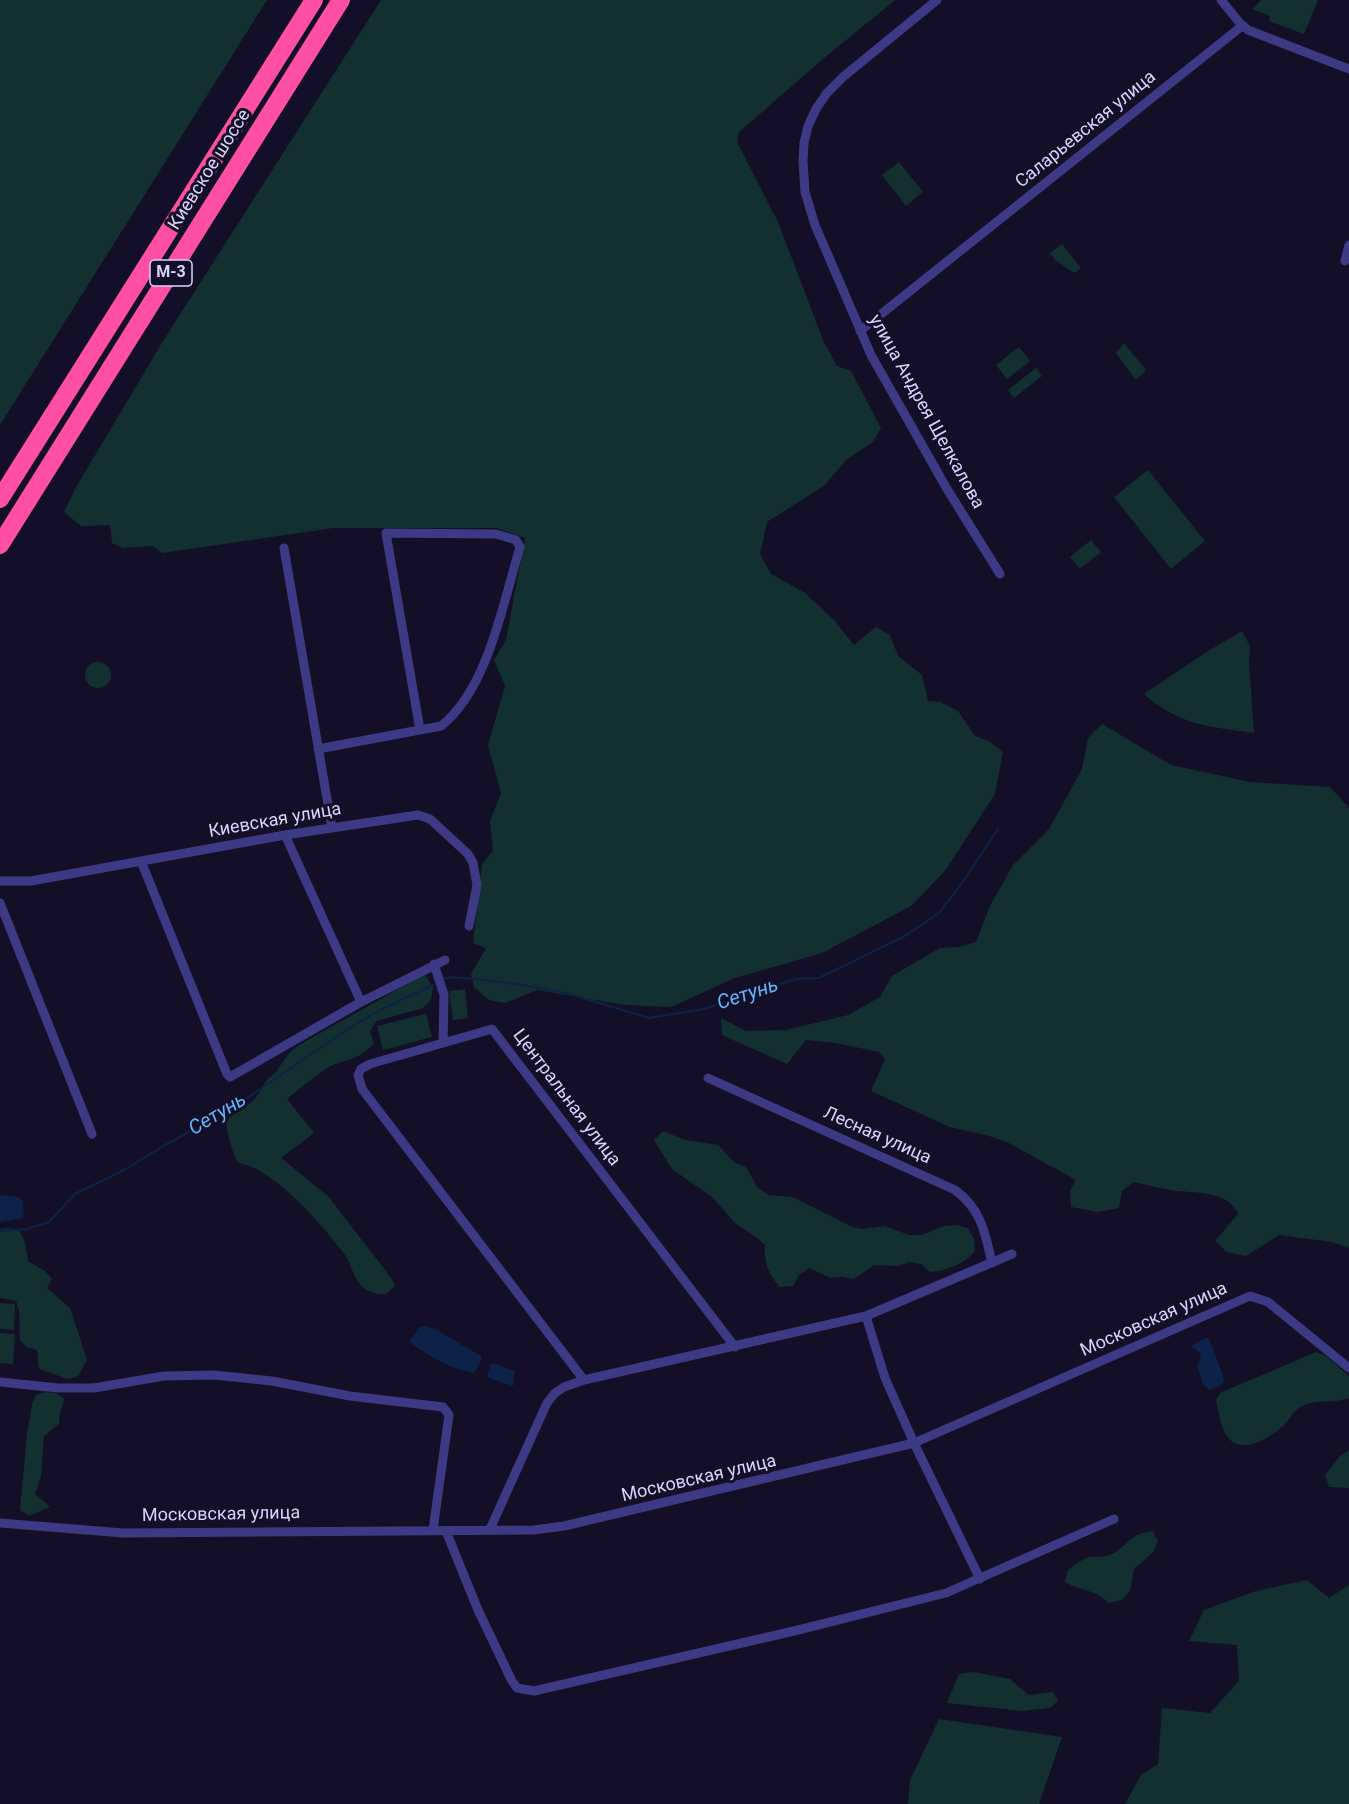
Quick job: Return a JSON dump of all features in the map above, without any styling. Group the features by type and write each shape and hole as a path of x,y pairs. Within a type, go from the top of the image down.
{"highway":[{"name":"Киевское шоссе","path":"0,499 314,0"},
{"name":"Киевское шоссе","path":"0,545 341,0"}],"street":[{"name":"улица Андрея Щелкалова","path":"937,0 843,77 827,93 808,126 803,161 805,192 815,225 871,355 906,419 1000,574"},
{"path":"1221,0 1242,26 1254,33 1349,69"},
{"name":"Саларьевская улица","path":"860,331 1242,26"},
{"path":"1345,261 1349,245"},
{"path":"318,749 420,730 441,726 454,716 472,691 486,663 520,547 516,540 496,534 386,534 420,730"},
{"path":"284,548 332,828"},
{"name":"Киевская улица","path":"0,880 31,881 285,835 418,815 430,819 468,854 473,863 477,885 469,926"},
{"path":"285,835 361,1002"},
{"path":"141,861 227,1074 234,1076 361,1002 445,960"},
{"path":"0,903 92,1134"},
{"path":"434,964 444,995 443,1043"},
{"name":"Центральная улица","path":"584,1380 362,1089 358,1082 361,1069 370,1064 489,1029 495,1032 735,1347"},
{"name":"Лесная улица","path":"708,1078 955,1190 969,1200 977,1212 992,1263"},
{"path":"490,1529 547,1403 555,1393 564,1388 584,1380 866,1316 1012,1254"},
{"name":"Московская улица","path":"0,1523 123,1533 534,1530 564,1526 914,1443 1250,1296 1268,1302 1349,1368"},
{"path":"866,1316 885,1378 914,1443 981,1579"},
{"path":"0,1382 58,1388 94,1388 164,1376 214,1375 272,1381 341,1395 443,1407 449,1415 433,1530"},
{"path":"446,1531 478,1610 512,1681 518,1688 534,1691 946,1593 1114,1519"}],"green space":[{"path":"0,0 267,0 0,425"},
{"path":"381,0 895,0 739,132 737,142 778,222 823,340 837,366 851,371 881,428 873,442 846,460 825,485 767,522 760,554 771,574 805,593 834,620 854,645 876,627 890,635 898,656 922,675 928,701 940,702 958,711 975,736 989,741 1003,752 995,794 945,871 911,906 822,953 735,978 671,1007 625,1005 537,990 505,1003 489,1000 474,987 471,974 486,948 473,943 482,864 493,851 490,821 501,793 488,745 505,686 494,660 506,640 525,538 497,528 333,528 162,553 153,546 123,548 112,543 110,525 81,526 64,512 75,489 163,341"},
{"path":"1262,0 1318,0 1304,34 1269,21 1270,16 1252,9"},
{"path":"899,162 923,192 906,206 882,175"},
{"path":"1062,244 1081,268 1074,273 1055,260 1050,253"},
{"path":"1124,343 1146,370 1136,380 1116,353"},
{"path":"1019,347 1030,361 1007,379 996,365"},
{"path":"1036,368 1042,376 1014,398 1008,390"},
{"path":"1148,470 1205,541 1171,569 1114,497"},
{"path":"1091,540 1101,552 1080,569 1070,557"},
{"path":"1242,631 1250,646 1249,664 1254,733 1208,726 1183,719 1157,705 1144,694 1205,653"},
{"path":"98,662 107,666 111,675 107,684 98,688 89,684 85,675 89,666"},
{"path":"1102,724 1171,765 1250,782 1330,787 1349,808 1349,1248 1332,1242 1279,1235 1246,1256 1227,1252 1215,1241 1238,1214 1226,1200 1209,1194 1171,1190 1134,1182 1122,1191 1119,1208 1098,1212 1071,1207 1070,1191 1076,1180 1007,1142 950,1127 871,1091 885,1059 879,1052 836,1043 806,1040 787,1064 722,1035 721,1018 746,1031 786,1030 848,1015 880,997 892,976 940,948 959,947 976,942 990,906 1013,865 1049,829 1082,769 1088,738"},
{"path":"425,974 433,988 431,1000 423,1008 376,1021 370,1032 374,1043 369,1048 355,1057 327,1068 287,1099 314,1133 281,1158 328,1196 392,1279 395,1286 386,1294 376,1293 366,1290 361,1285 343,1252 296,1199 266,1175 252,1167 238,1163 230,1142 226,1120 254,1100 267,1080 276,1072 290,1052 299,1045"},
{"path":"465,989 468,1018 453,1020 449,991"},
{"path":"426,1014 432,1037 383,1050 377,1026"},
{"path":"663,1131 685,1140 718,1145 734,1162 746,1167 758,1188 769,1195 793,1197 850,1226 861,1229 885,1226 909,1235 922,1235 944,1226 956,1225 968,1228 974,1239 975,1251 966,1260 954,1266 930,1272 921,1264 909,1262 898,1266 874,1265 854,1279 831,1278 809,1268 799,1275 793,1286 780,1287 768,1268 765,1245 736,1224 712,1197 672,1169 654,1140"},
{"path":"8,1228 20,1232 25,1242 28,1261 45,1271 52,1279 47,1288 70,1308 87,1360 78,1376 68,1379 39,1369 37,1350 27,1347 20,1340 19,1310 16,1301 0,1298 0,1229"},
{"path":"0,1303 15,1304 14,1330 0,1329"},
{"path":"0,1333 15,1334 13,1364 0,1363"},
{"path":"1316,1352 1326,1356 1349,1376 1349,1398 1304,1405 1295,1411 1279,1430 1254,1444 1237,1444 1230,1440 1220,1419 1216,1400 1220,1393"},
{"path":"46,1392 55,1393 64,1398 59,1424 44,1436 41,1476 35,1494 50,1507 29,1516 20,1510 27,1434 32,1404 36,1395"},
{"path":"1349,1450 1349,1488 1329,1487 1325,1475 1340,1456"},
{"path":"1153,1531 1158,1541 1153,1552 1134,1569 1130,1591 1122,1600 1109,1603 1098,1595 1065,1582 1068,1570 1084,1559 1109,1555 1138,1534"},
{"path":"1307,1580 1329,1598 1349,1585 1349,1804 1125,1804 1141,1775 1158,1764 1162,1708 1210,1713 1239,1681 1237,1645 1189,1641 1204,1610 1256,1591"},
{"path":"973,1672 1010,1679 1029,1695 1053,1692 1058,1701 1050,1708 1023,1711 947,1703 959,1674"},
{"path":"939,1719 1062,1737 1039,1804 908,1804 910,1780"}],"water":[{"path":"0,1195 18,1197 23,1201 22,1218 0,1222"},
{"path":"420,1327 435,1329 481,1356 481,1361 474,1373 440,1361 410,1342"},
{"path":"1209,1338 1224,1379 1222,1385 1210,1390 1203,1384 1197,1365 1201,1358 1199,1352 1191,1346"},
{"path":"493,1363 515,1371 513,1386 487,1376"}],"waterway":[{"name":"Сетунь","path":"443,979 452,977 510,983 566,993 649,1018 704,1009 796,979 819,978 905,936 939,913 998,829"},
{"name":"Сетунь","path":"0,1231 27,1229 49,1222 75,1194 124,1170 228,1111 348,1029 378,1011 433,985"}]}
